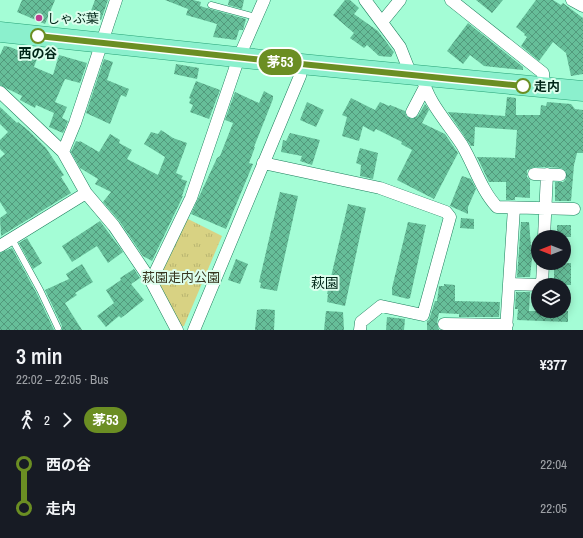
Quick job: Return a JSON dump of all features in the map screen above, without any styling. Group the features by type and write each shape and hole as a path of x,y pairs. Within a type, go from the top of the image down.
{"main road":[{"path":"0,32 302,64 419,80 583,91"}],"street":[{"path":"63,152 103,43 116,0"},
{"path":"151,281 191,198 239,57 264,0"},
{"path":"365,0 400,47 419,80 461,144 488,197 497,207 578,209"},
{"path":"382,22 400,0"},
{"path":"451,0 543,73 544,88"},
{"path":"572,0 583,6"},
{"path":"194,330 300,76 302,64"},
{"path":"412,112 419,80"},
{"path":"1,96 63,152 86,193 114,226 151,281 177,330"},
{"path":"263,163 380,188 446,212 450,218 423,315 381,306 361,322 360,330"},
{"path":"534,174 560,175"},
{"path":"544,230 547,174"},
{"path":"0,246 86,193"},
{"path":"444,324 507,328 514,208"},
{"path":"509,284 531,285"}],"lane":[{"path":"211,5 256,17"},
{"path":"12,239 40,290 58,328"}],"green space":[{"name":"萩園走内公園","path":"186,218 222,236 184,326 179,326 158,286 158,276"}],"building":[{"name":"しゃぶ葉","path":"22,0 55,0 45,24 17,12"},
{"path":"95,0 108,0 101,20 89,16"},
{"path":"165,0 193,0 201,2 200,6 246,19 243,30 239,30 236,40 213,37 217,24 186,15 188,9"},
{"path":"229,0 244,0 242,9 228,5"},
{"path":"345,0 350,0 359,8 354,14 378,31 394,52 391,57 379,56 367,45 364,48 350,38 354,33 333,15"},
{"path":"476,0 503,0 492,13"},
{"path":"536,0 553,0 561,5 563,3 583,18 583,74 571,76 566,53 553,42 539,61 521,46 527,37 516,27"},
{"path":"468,23 523,67 523,70 484,66 470,55 463,64 447,51"},
{"path":"4,46 25,53 27,49 40,50 34,67 53,75 59,55 87,63 80,83 65,79 55,102 67,107 62,118 68,121 63,133 49,127 54,113 36,105 35,108 20,100 22,96 0,85 0,55"},
{"path":"104,59 113,62 107,80 129,89 126,97 121,95 110,124 86,113"},
{"path":"176,64 199,68 197,79 174,74"},
{"path":"196,81 220,90 209,119 190,112 193,105 189,103 191,99 189,98"},
{"path":"264,91 273,96 273,99 249,163 253,164 226,229 191,214 217,158 220,156 233,123 225,120 235,92 259,103"},
{"path":"507,97 516,98 516,115 540,115 541,105 546,106 547,102 571,104 575,109 583,110 583,153 577,153 574,165 571,201 555,201 555,182 563,182 566,179 566,171 561,168 547,167 534,167 527,170 527,177 530,180 530,198 515,197 515,200 506,200 506,182 489,182 477,157 515,158 517,130 475,127 474,146 471,146 448,112 505,116"},
{"path":"351,98 375,110 380,102 389,106 390,105 405,111 406,116 412,119 418,116 425,104 429,110 422,123 445,134 458,153 434,199 397,180 412,150 401,144 402,142 376,129 374,132 363,126 359,141 342,136 347,117 342,115"},
{"path":"307,102 324,110 316,127 300,120"},
{"path":"0,107 17,123 18,122 29,131 46,148 64,175 61,177 71,193 1,236 0,218 7,213 0,202 0,158 5,154 0,149 0,140 8,132 0,124"},
{"path":"161,130 173,138 187,143 176,173 183,176 181,179 187,181 183,196 152,261 143,256 120,222 103,202 111,192 95,184 98,179 80,168 71,152 76,141 80,141 99,152 110,134 120,140 119,143 132,150 127,159 158,175 165,157 144,144 151,132 158,134"},
{"path":"290,133 320,140 312,165 300,161 302,156 281,152 283,140 286,141"},
{"path":"360,148 378,153 373,179 360,176 361,165 356,163"},
{"path":"462,176 471,179 476,189 468,207 468,214 450,206"},
{"path":"280,192 298,196 277,291 260,288 261,283 259,282"},
{"path":"348,204 366,208 345,306 327,302 327,294"},
{"path":"461,218 474,219 474,229 460,228"},
{"path":"100,221 123,252 108,263 97,246 72,262 62,246"},
{"path":"408,222 426,225 410,298 408,299 392,295 392,288"},
{"path":"521,222 529,222 531,246 530,277 517,277"},
{"path":"557,225 571,225 571,230 557,230"},
{"path":"27,238 42,263 33,269 19,243"},
{"path":"12,248 37,294 54,330 0,330 0,253"},
{"path":"236,259 248,264 240,284 228,280"},
{"path":"82,264 93,282 75,293 77,295 65,303 82,330 62,330 62,326 45,290 69,279 66,274"},
{"path":"134,269 140,278 131,284 144,300 121,318 119,316 106,327 97,316 114,303 106,290"},
{"path":"554,270 571,270 571,278 554,278"},
{"path":"444,284 455,285 455,301 500,302 499,317 459,317 459,314 439,313 437,323 439,330 427,330 427,321 429,320 435,301 437,301 439,286 444,286"},
{"path":"516,292 530,292 529,311 531,311 531,318 568,318 568,322 517,320 518,309 515,309"},
{"path":"257,310 275,310 274,330 255,330"},
{"path":"326,311 343,312 344,330 324,330"},
{"path":"387,317 405,319 404,330 386,330"}],"bus line":[{"name":"茅53","path":"38,36 523,86"}],"place":[{"name":"しゃぶ葉","path":"39,18"},
{"name":"西の谷","path":"38,36"},
{"name":"走内","path":"523,86"}],"district":[{"name":"萩園","path":"325,283"}]}
